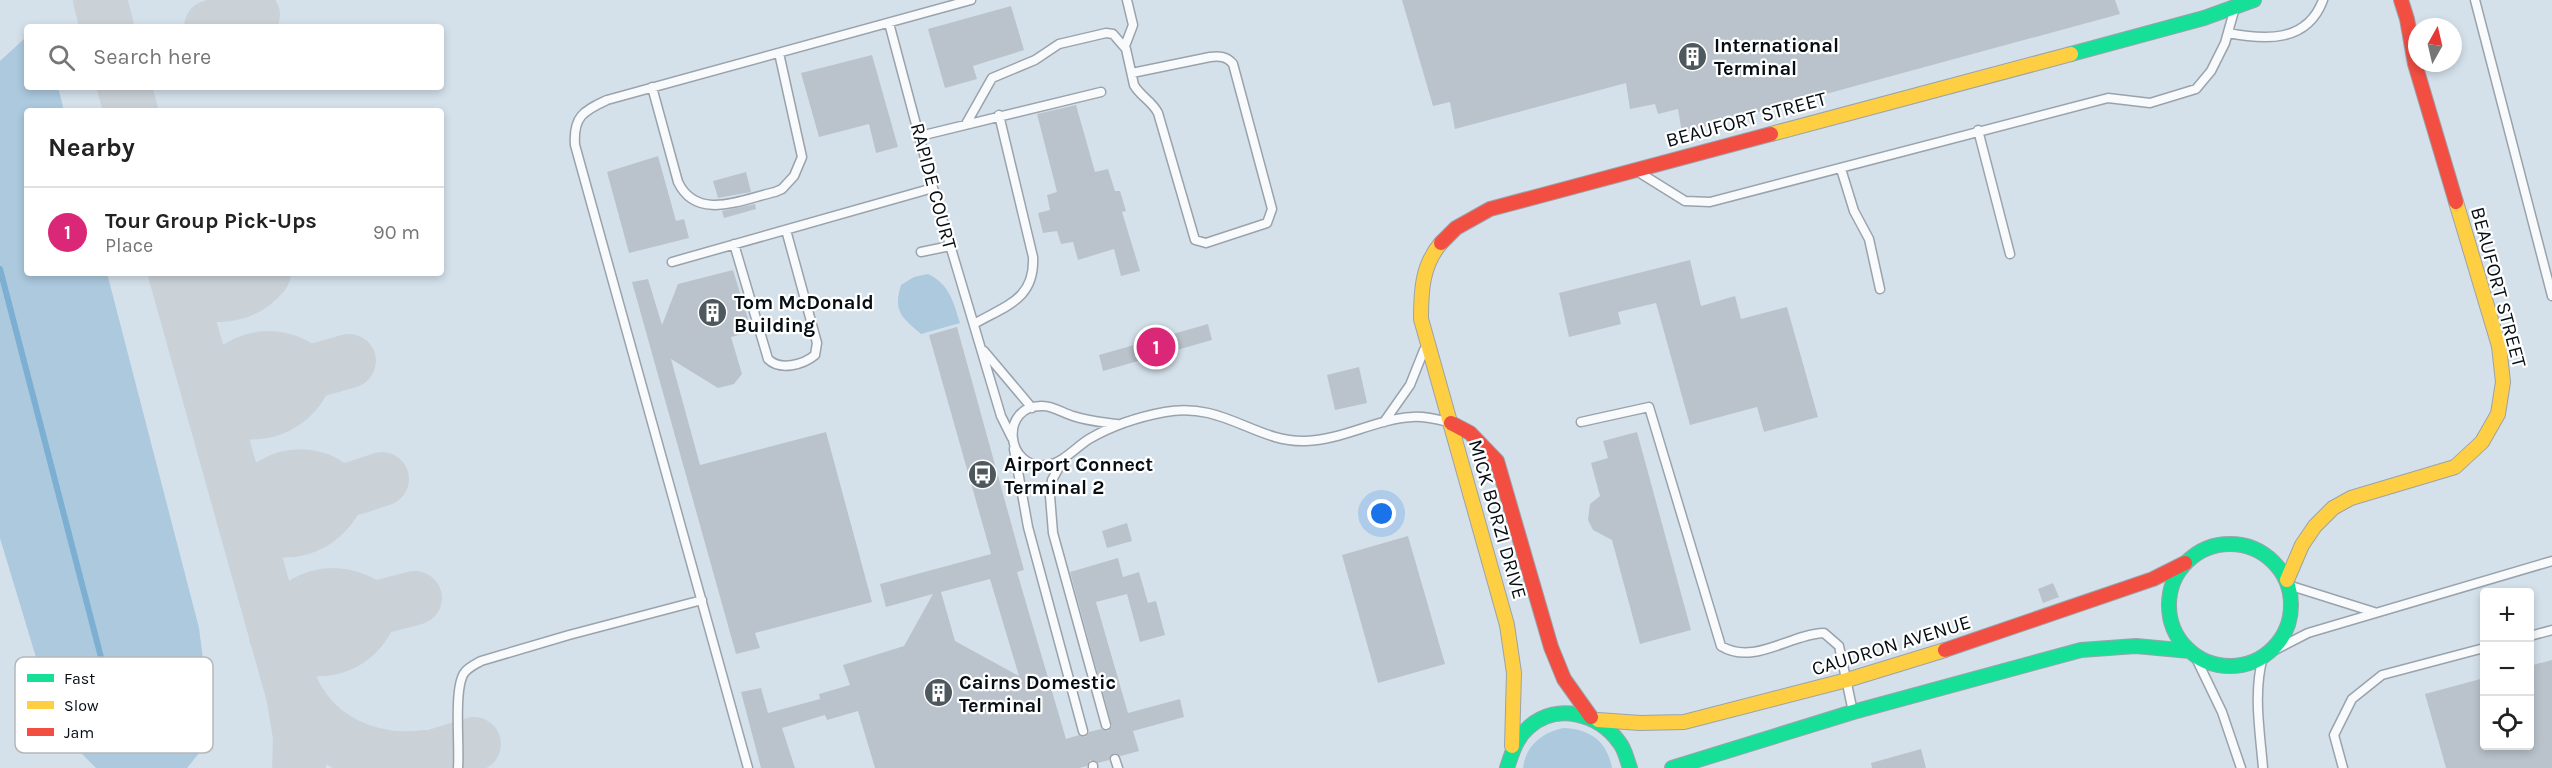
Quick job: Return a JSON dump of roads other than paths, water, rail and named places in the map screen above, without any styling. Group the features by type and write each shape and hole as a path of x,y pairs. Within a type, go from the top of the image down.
{"street":[{"name":"BEAUFORT STREET","path":"1450,423 1426,344 1421,319 1423,279 1427,262 1439,242 1454,228 1490,209 2204,18 2254,0"},
{"name":"BEAUFORT STREET","path":"2288,583 2302,545 2315,526 2332,508 2351,498 2446,470 2469,457 2484,442 2493,426 2505,388 2504,368 2499,346 2415,64 2407,19 2401,0"},
{"name":"MICK BORZI DRIVE","path":"1450,423 1470,433 1497,461 1551,647 1564,679 1594,718 1610,728 1619,740 1630,768"},
{"name":"MICK BORZI DRIVE","path":"1450,423 1507,625 1514,673 1509,756"},
{"path":"2222,544 2242,545 2261,552 2276,564 2288,583 2292,599 2291,619 2283,637 2267,654 2254,662 2235,667 2214,665 2192,653 2180,641 2171,622 2169,601 2174,581 2186,563 2202,550 2222,544"},
{"name":"CAUDRON AVENUE","path":"1509,756 1522,732 1537,720 1554,714 1573,713 1594,718 1640,723 1684,722 1847,680 1992,635 2153,579 2186,563"},
{"path":"1672,768 1853,712 2081,650 2131,644 2192,653"}],"lane":[{"path":"748,768 575,145 574,132 578,119 585,111 607,100 971,0"},
{"path":"1125,46 1133,25 1127,0"},
{"path":"2228,33 2257,38 2282,36 2304,27 2319,10 2323,0"},
{"path":"2475,0 2552,296"},
{"path":"1635,170 1685,201 1710,202 1841,169 1978,130 2108,98 2150,103 2196,89 2211,71 2228,33 2235,7"},
{"name":"RAPIDE COURT","path":"889,23 950,246 1001,416 1013,443 1028,528 1083,731"},
{"path":"966,124 992,78 1043,56 1053,47 1106,33 1113,34 1125,46 1132,74 1136,89 1155,107 1195,240 1206,243 1267,223 1272,209 1233,64 1230,60 1219,56 1210,57 1132,74"},
{"path":"652,87 678,182 684,193 708,207 775,192 794,176 802,157 779,53"},
{"path":"920,136 1101,92"},
{"path":"974,324 1025,292 1034,270 1033,257 999,115"},
{"path":"1978,130 2010,254"},
{"path":"1841,169 1854,211 1869,239 1880,289"},
{"path":"672,262 933,188"},
{"path":"734,244 768,359 773,365 782,367 809,360 815,355 817,343 786,230"},
{"path":"921,252 950,246"},
{"path":"1384,423 1410,385 1426,344"},
{"name":"RAPIDE COURT","path":"982,348 1032,408"},
{"path":"1117,424 1084,419 1051,407 1041,406 1032,408 1018,417 1013,426 1013,443 1029,462 1038,465 1056,463 1090,439 1117,424 1165,412 1205,411 1271,434 1304,441 1412,417 1450,423"},
{"path":"1581,422 1649,407 1721,646 1730,651 1745,654 1800,639 1813,633 1824,633 1839,646 1853,712"},
{"path":"1065,457 1052,480 1050,496 1053,533 1106,725"},
{"path":"2263,768 2259,669 2267,654 2308,633 2552,561"},
{"path":"2288,583 2375,612"},
{"path":"458,768 458,694 465,673 471,667 481,661 569,635 702,600"},
{"path":"2534,635 2552,630"},
{"path":"2343,768 2334,735 2352,699 2382,675 2480,649"},
{"path":"2192,653 2222,712 2241,768"},
{"path":"1498,768 1509,756"}],"waterway":[{"path":"0,269 101,657"}],"place":[{"name":"International Terminal","path":"1693,56"},
{"name":"Tom McDonald Building","path":"713,313"},
{"name":"Tour Group Pick-Ups","path":"1156,347"},
{"name":"Airport Connect Terminal 2","path":"983,475"},
{"name":"Cairns Domestic Terminal","path":"938,693"}]}
